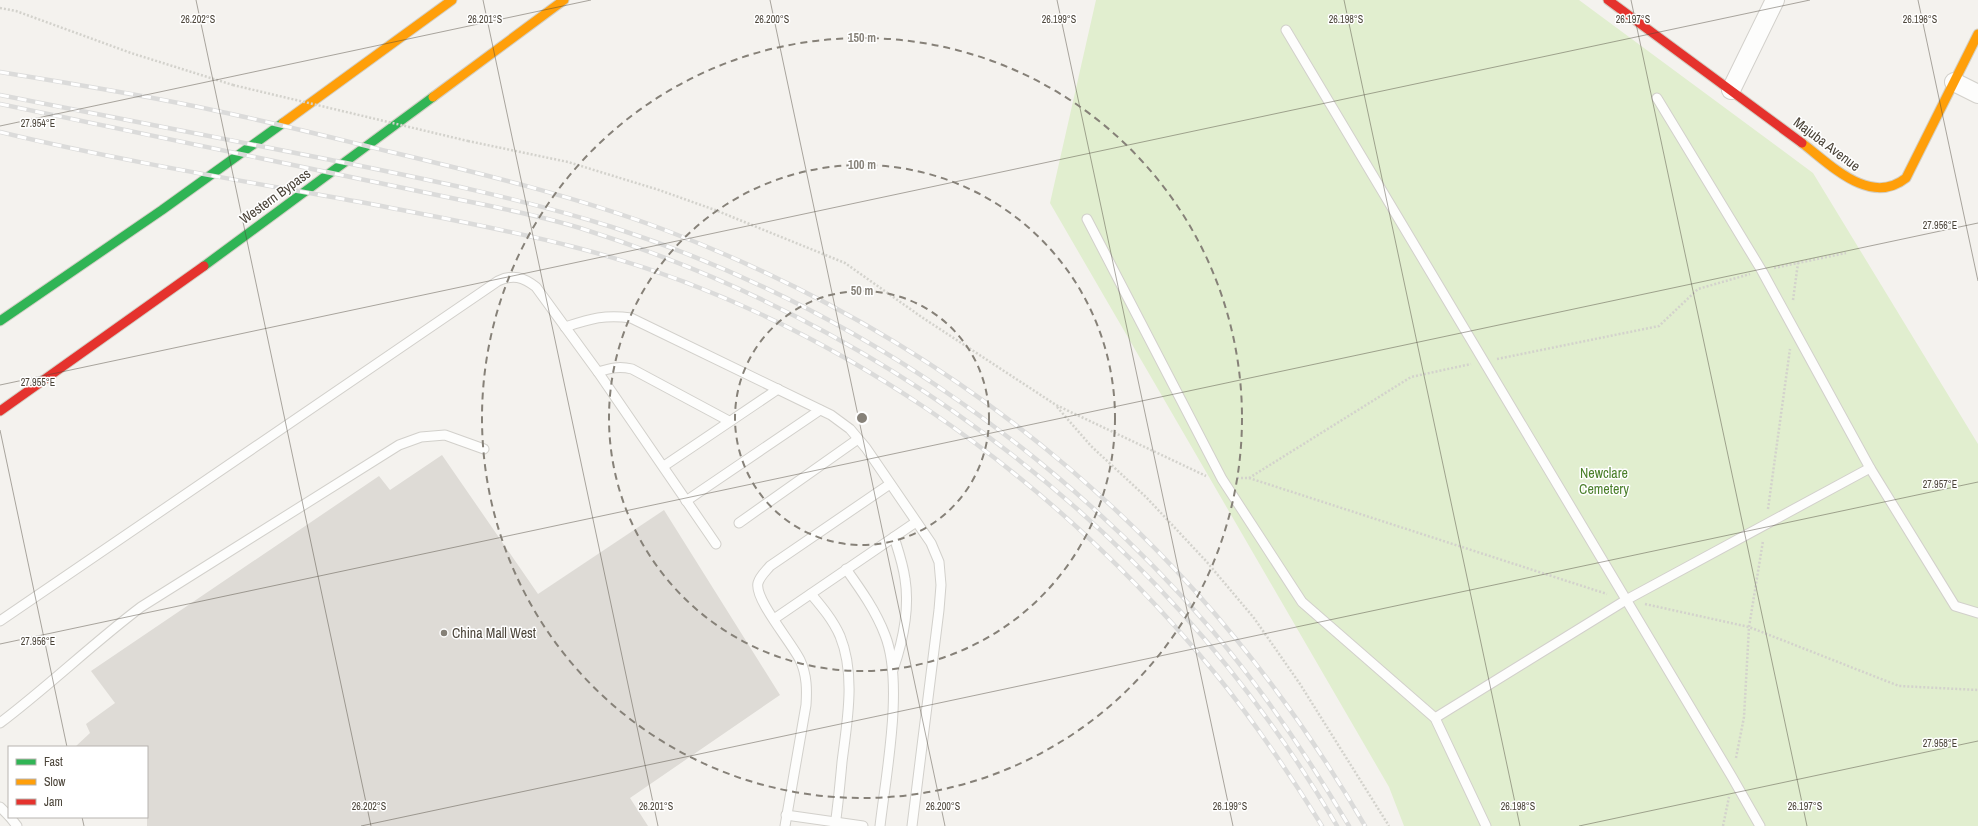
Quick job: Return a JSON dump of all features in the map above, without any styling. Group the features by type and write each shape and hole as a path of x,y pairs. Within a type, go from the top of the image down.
{"main road":[{"path":"0,321 162,210 452,0"},
{"name":"Western Bypass","path":"0,411 196,272 564,0"},
{"name":"Majuba Avenue","path":"1608,0 1857,184 1880,189 1892,187 1902,183 1906,178 1978,34"}],"street":[{"path":"1731,90 1775,0"},
{"path":"1954,82 1978,94"}],"lane":[{"path":"1286,30 1760,826"},
{"path":"1657,98 1762,271 1870,468 1955,606 1978,613"},
{"path":"1087,219 1222,479 1302,602 1434,718 1486,826"},
{"path":"0,621 498,281 512,276 526,280 536,287 664,466 716,544"},
{"path":"565,327 601,316 614,315 631,318 778,389 820,410 850,429 890,484 931,543 939,562 941,585 912,826"},
{"path":"598,372 621,367 632,369 730,420"},
{"path":"664,466 778,389"},
{"path":"686,501 820,410"},
{"path":"0,723 27,702 117,625 141,607 398,445 421,437 445,436 484,449"},
{"path":"739,523 858,439"},
{"path":"1434,718 1626,600 1870,468"},
{"path":"785,826 806,706 807,688 801,661 758,593 758,584 762,575 770,566 890,484"},
{"path":"774,619 916,522"},
{"path":"893,671 902,643 907,607 905,579 894,537"},
{"path":"846,569 872,606 886,636 893,671 892,716 880,826"},
{"path":"811,594 829,614 840,636 846,656 849,682 846,731 835,824"},
{"path":"0,807 8,816"},
{"path":"786,815 835,824 863,826"},
{"path":"10,818 17,826"}],"path":[{"path":"0,8 16,11 131,54 233,85 468,141"},
{"path":"1249,478 1411,377 1659,326 1698,289 1762,271 1846,253"},
{"path":"1723,826 1744,717 1749,627 1789,358 1790,323 1798,263"},
{"path":"1056,405 1091,446 1146,498 1200,555 1254,618 1300,684 1389,826"}],"green space":[{"name":"Newclare Cemetery","path":"1096,0 1579,0 1813,173 1978,444 1978,826 1404,826 1389,787 1050,203"}],"building":[{"name":"China Mall West","path":"442,455 538,594 664,510 780,695 630,798 648,826 147,826 148,746 76,746 90,733 86,724 115,703 91,671 379,476 390,490"}],"railway":[{"path":"0,72 136,95 239,116 460,169 530,187 598,207 665,230 775,277 879,333 976,396 1068,467 1152,546 1230,632 1301,725 1365,826"},
{"path":"0,95 402,174 542,207 612,227 698,258 781,296 862,339 939,387 1013,441 1083,499 1149,562 1211,629 1249,676 1301,749 1349,826"},
{"path":"0,104 536,216 580,228 697,271 808,323 915,385 1014,456 1107,537 1192,625 1269,722 1337,826"},
{"path":"0,132 93,153 475,224 574,247 667,276 757,313 844,357 927,409 1006,467 1081,531 1150,600 1214,672 1271,748 1322,826"}],"traffic: fast":[{"path":"204,266 433,97"},
{"path":"0,321 162,210 283,123"}],"traffic: slow":[{"path":"283,123 452,0"},
{"path":"433,97 564,0"},
{"path":"1802,143 1838,171 1865,185 1878,188 1892,186 1906,178 1978,34"}],"traffic: jam":[{"path":"1608,0 1802,143"},
{"path":"0,411 204,266"}],"place":[{"name":"China Mall West","path":"444,633"}]}
